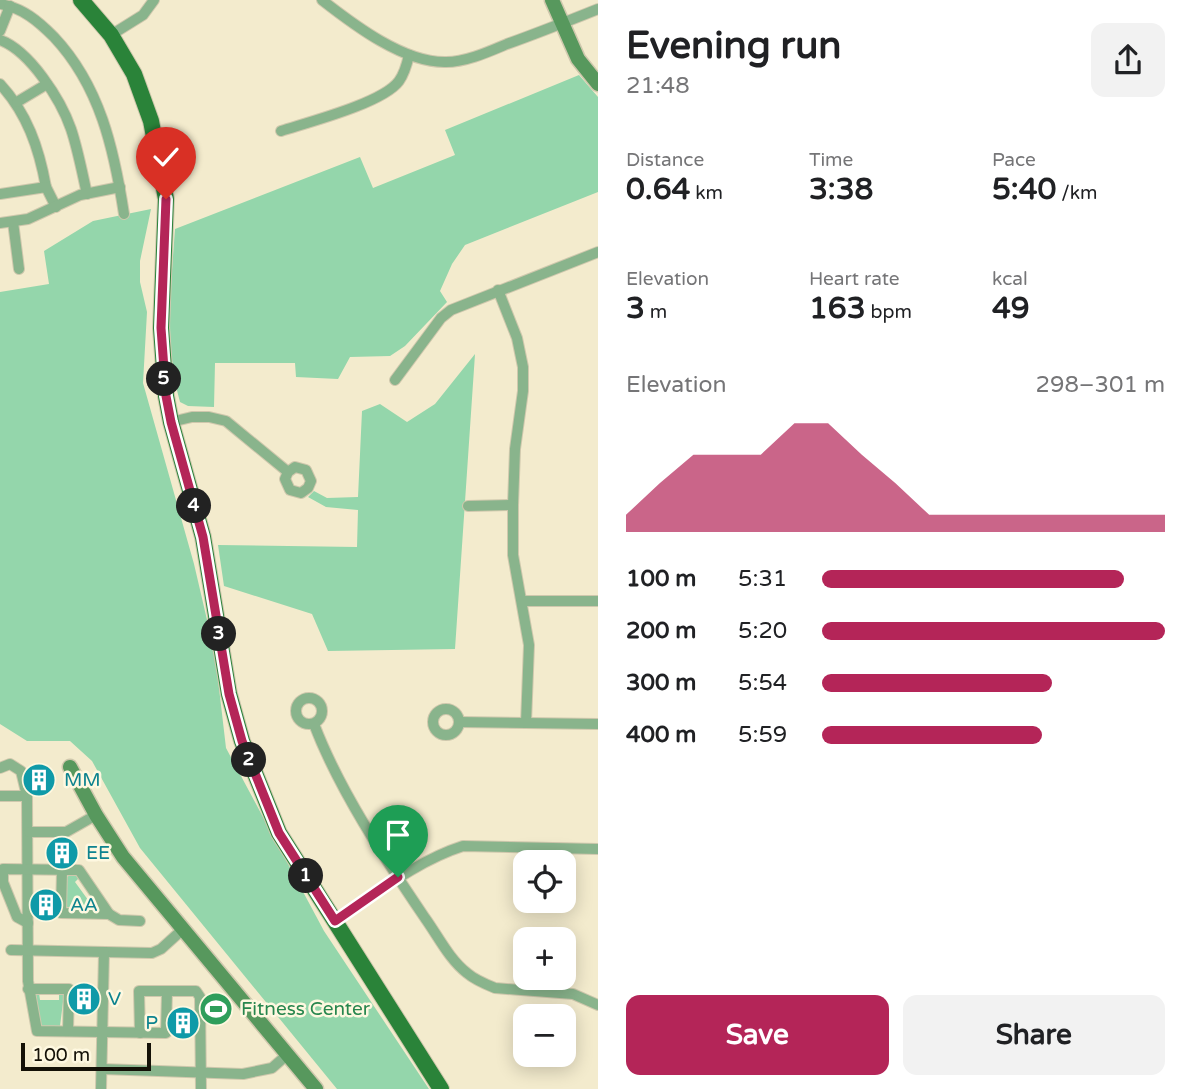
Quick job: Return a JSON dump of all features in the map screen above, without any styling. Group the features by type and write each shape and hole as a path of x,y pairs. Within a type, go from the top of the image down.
{"main road":[{"path":"81,0 111,35 144,97 151,121 166,199 162,352 171,422 203,537 229,694 242,741 279,833 441,1089"}],"street":[{"path":"111,35 143,15 154,0"},
{"path":"323,0 344,17 408,55 447,62 480,55 598,9"},
{"path":"552,0 578,59 598,84"},
{"path":"0,31 5,5 39,22 69,53 101,113 109,138 124,214"},
{"path":"0,40 20,52 47,84 70,126 87,194"},
{"path":"281,131 374,99 390,90 400,80 408,55"},
{"path":"0,84 16,102 40,152 46,187 56,207"},
{"path":"16,102 47,84"},
{"path":"0,194 46,187"},
{"path":"0,223 28,219 87,194 120,187"},
{"path":"13,222 19,269"},
{"path":"395,380 441,317 451,310 598,253"},
{"path":"498,290 517,338 523,367 523,391 515,449 513,555 528,645 526,723"},
{"path":"171,422 192,417 226,421 288,472"},
{"path":"468,506 513,506"},
{"path":"522,601 598,601"},
{"path":"458,722 598,724"},
{"path":"314,724 333,768 398,877 452,957 466,973 495,988 573,994 598,1005"},
{"path":"0,768 10,764 21,771 27,796 28,989 37,1031 166,1033 167,991"},
{"path":"70,767 123,857 317,1089"},
{"path":"0,796 27,796"},
{"path":"29,832 66,832 96,815"},
{"path":"335,921 398,877 463,846 598,849"},
{"path":"28,923 17,917 3,882 3,869 79,870 108,914"},
{"path":"62,870 61,913 108,914 119,920 140,920"},
{"path":"11,950 152,953 161,949 182,930"},
{"path":"101,1089 104,952"},
{"path":"28,989 69,989 68,1031"},
{"path":"139,1033 139,991 196,991 200,997 201,1089"},
{"path":"102,1069 243,1074 272,1068 288,1054"}],"green space":[{"path":"579,75 598,97 598,192 465,245 452,264 440,291 447,302 405,346 390,356 350,357 338,379 296,377 295,363 215,363 214,407 188,406 180,402 170,338 175,229 360,157 373,188 455,155 445,130"},
{"path":"151,209 140,261 140,282 147,312 143,383 194,564 215,654 226,748 324,931 429,1089 337,1089 140,848 92,761 70,741 27,741 0,724 0,292 49,284 44,251 93,221"},
{"path":"475,354 455,649 328,651 312,614 224,586 218,545 357,547 358,510 326,507 308,497 314,491 327,498 358,497 362,411 380,404 407,422 435,404"},
{"path":"77,874 79,878 75,882 91,904 96,901 94,908 65,907 66,878"},
{"path":"33,993 39,993 40,1000 59,1000 59,994 64,994 60,1026 40,1026"}],"place":[{"name":"MM","path":"39,780"},
{"name":"EE","path":"62,853"},
{"name":"AA","path":"46,905"},
{"name":"V","path":"84,999"},
{"name":"Fitness Center","path":"216,1009"},
{"name":"P","path":"183,1023"}],"route":[{"path":"166,199 161,328 166,396 203,537 229,694 242,741 279,833 335,921 398,877"}]}
